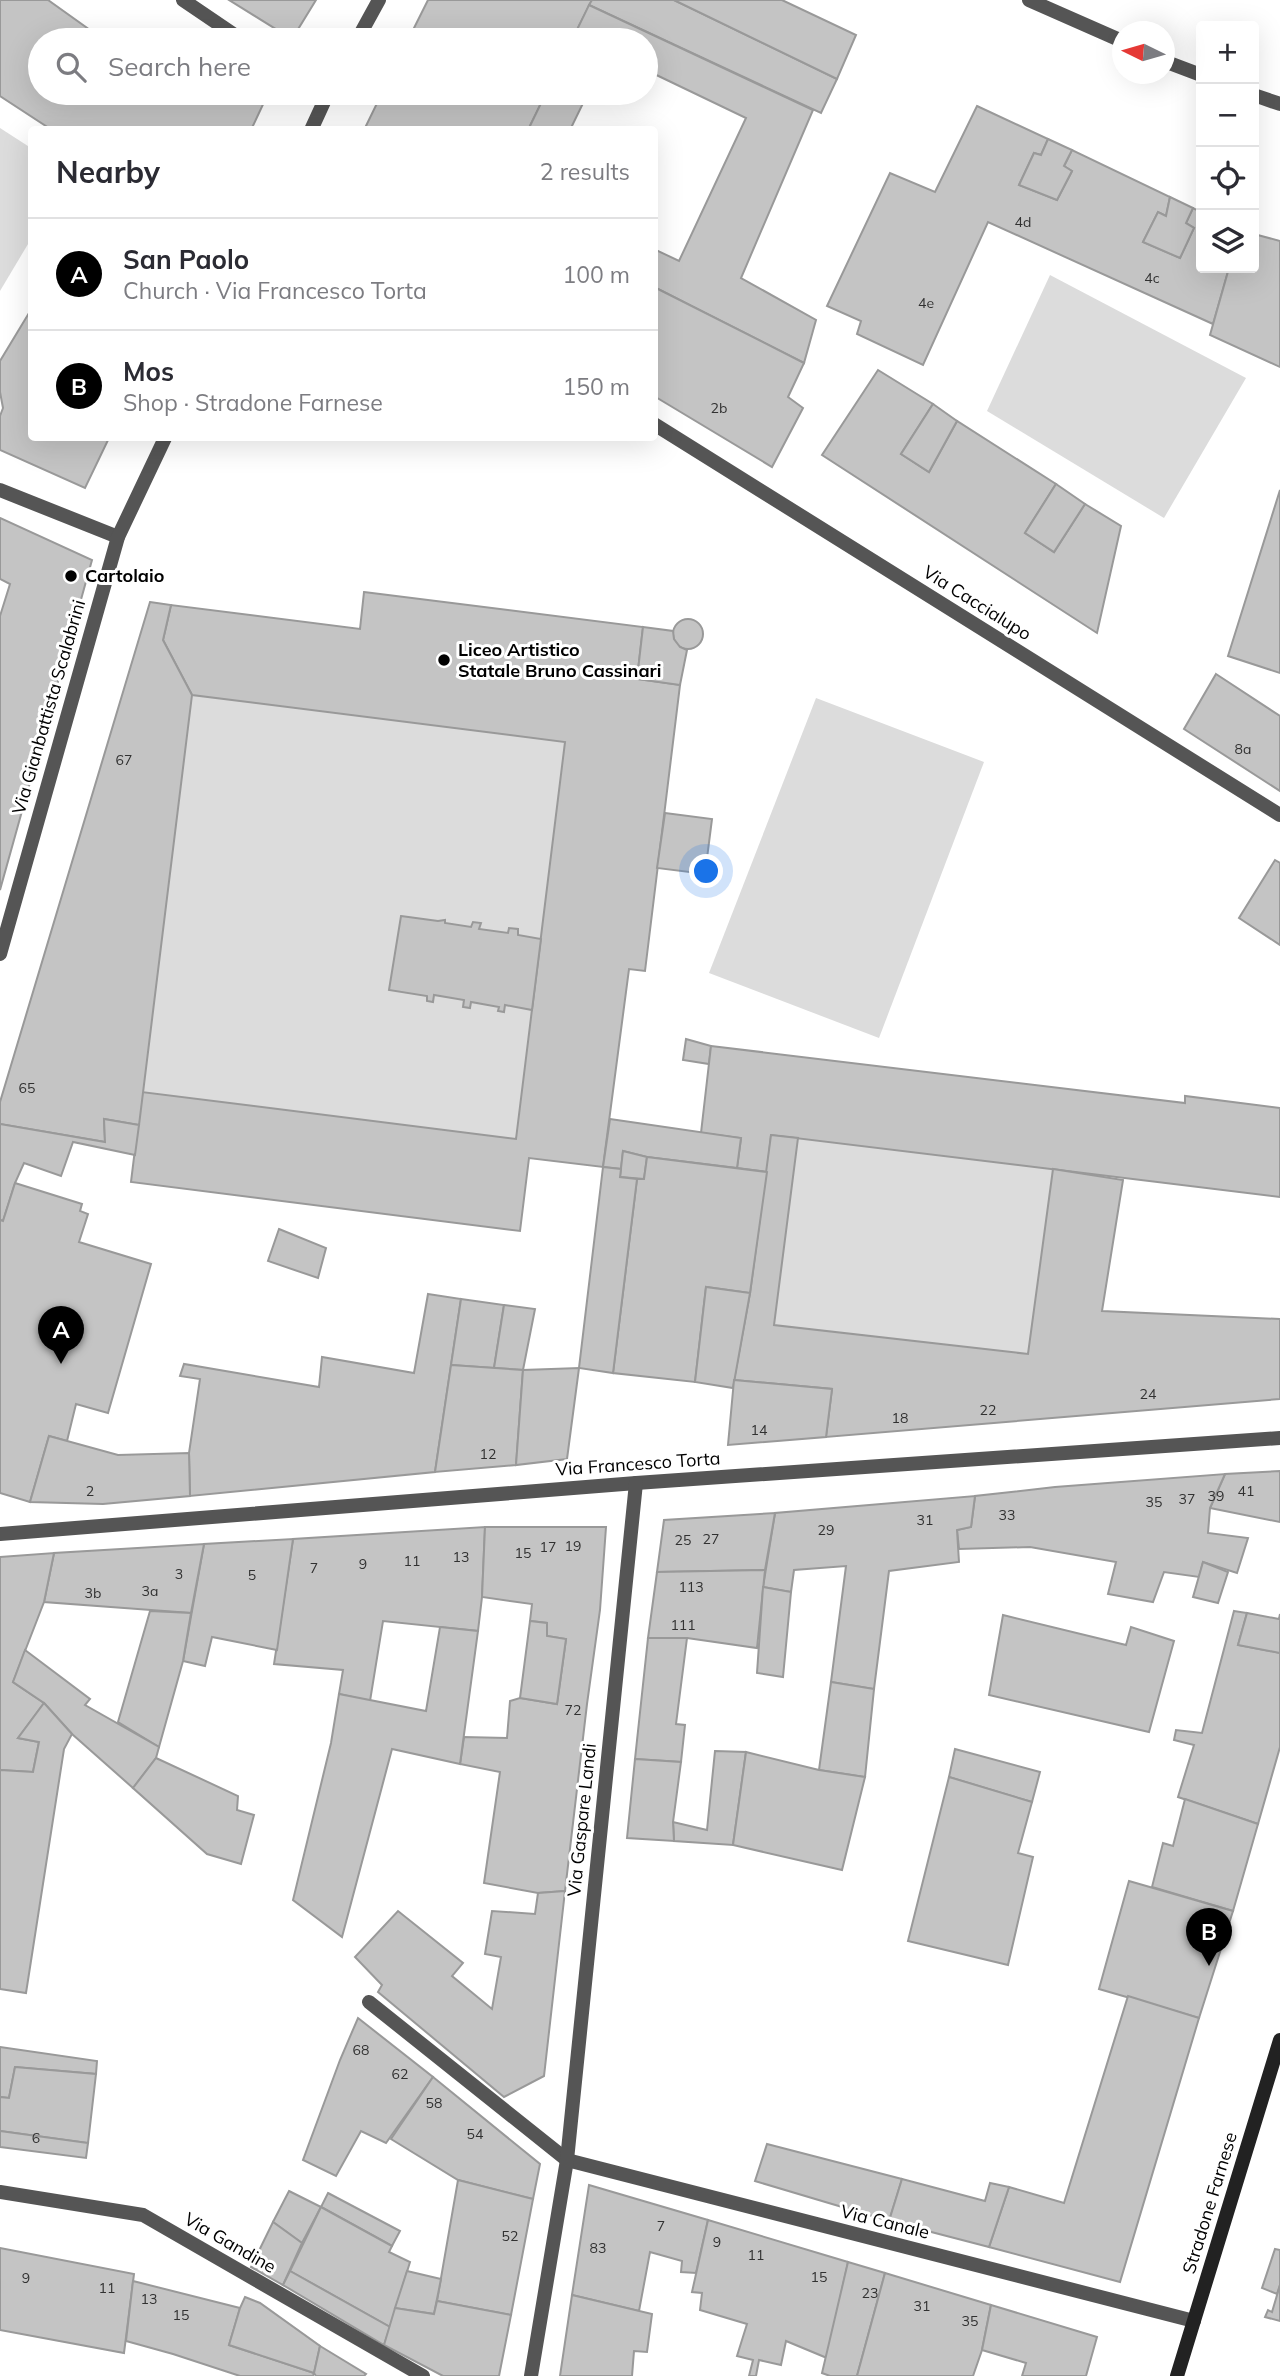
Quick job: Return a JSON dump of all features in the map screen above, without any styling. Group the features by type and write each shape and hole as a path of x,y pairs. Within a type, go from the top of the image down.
{"street":[{"path":"183,0 224,28"},
{"path":"364,28 379,0"},
{"path":"1029,0 1112,37"},
{"path":"1175,65 1196,73"},
{"path":"1259,97 1280,104"},
{"path":"312,126 320,105"},
{"name":"Via Caccialupo","path":"658,427 1280,816"},
{"name":"Via Gianbattista Scalabrini","path":"0,954 118,537 164,441"},
{"path":"0,491 118,537"},
{"name":"Via Francesco Torta","path":"0,1534 636,1483 1280,1438"},
{"name":"Via Gaspare Landi","path":"531,2376 567,2160 636,1483"},
{"path":"369,2002 567,2160"},
{"name":"Stradone Farnese","path":"1177,2376 1280,2040"},
{"name":"Via Canale","path":"567,2160 1194,2321"},
{"name":"Via Gandine","path":"0,2192 143,2215 423,2376"}],"shaded area":[{"path":"0,128 28,146 28,244 0,291"},
{"path":"1050,275 1246,378 1164,518 987,411"},
{"path":"192,695 565,742 516,1139 142,1092"},
{"path":"816,698 984,762 879,1038 709,973"},
{"path":"798,1138 1053,1169 1028,1354 774,1325"}],"building":[{"path":"0,0 48,0 87,28 28,28 28,105 263,105 253,126 46,126 0,96"},
{"path":"229,0 316,0 299,28 274,28"},
{"path":"428,0 592,0 578,28 414,28"},
{"path":"592,0 674,0 837,79 821,113 658,37 658,28 638,28 589,5"},
{"path":"674,0 782,0 856,35 837,79"},
{"path":"589,5 638,28 578,28"},
{"path":"658,37 813,110 741,278 816,320 804,363 658,289 658,251 679,261 746,118 658,76"},
{"path":"376,105 540,105 530,126 366,126"},
{"path":"540,105 582,105 572,126 530,126"},
{"path":"977,106 1048,139 1041,155 1034,153 1019,185 1057,200 1072,171 1064,166 1072,150 1170,197 1166,216 1158,212 1143,242 1180,258 1194,228 1186,223 1193,208 1196,210 1196,273 1228,273 1213,324 988,222 923,365 857,334 861,321 827,306 890,173 935,192"},
{"path":"1048,139 1072,150 1064,166 1072,171 1057,200 1019,185 1034,153 1041,155"},
{"path":"1170,197 1193,208 1186,223 1194,228 1180,258 1143,242 1158,212 1166,216"},
{"path":"1259,235 1280,241 1280,367 1210,335 1228,273 1259,273"},
{"path":"658,289 804,363 788,397 803,408 772,467 658,398"},
{"path":"28,315 28,441 108,441 85,488 0,450 0,416 3,408 0,361"},
{"path":"878,370 933,404 901,454 929,472 957,421 1056,484 1025,533 1054,552 1085,504 1121,526 1097,633 822,455"},
{"path":"933,404 957,421 929,472 901,454"},
{"path":"1056,484 1085,504 1054,552 1025,533"},
{"path":"1280,490 1280,673 1228,656"},
{"path":"0,518 92,560 0,890 0,616 10,584 0,579"},
{"path":"364,592 643,627 637,679 680,685 645,971 629,969 603,1167 529,1158 520,1231 131,1182 142,1092 516,1139 565,742 192,695 163,640 171,605 360,629"},
{"path":"150,602 171,605 163,640 192,695 139,1125 104,1119 105,1142 0,1124 0,1102"},
{"path":"688,619 699,623 703,634 699,645 688,649 677,645 673,634 677,623"},
{"path":"643,627 673,631 674,639 680,647 687,650 680,685 637,679"},
{"path":"1216,674 1280,716 1280,791 1184,729"},
{"path":"665,813 712,819 705,874 657,868"},
{"path":"1275,860 1280,863 1280,945 1239,918"},
{"path":"401,916 445,920 445,923 471,927 473,922 481,923 479,929 508,933 509,928 518,929 518,935 541,939 532,1010 505,1005 504,1012 498,1011 499,1007 471,1002 470,1008 463,1007 464,1000 434,995 433,1002 427,1001 427,996 389,990"},
{"path":"686,1039 711,1046 709,1064 683,1060"},
{"path":"711,1046 1185,1103 1185,1096 1280,1108 1280,1197 771,1135 767,1172 737,1168 741,1138 701,1133"},
{"path":"104,1119 139,1125 135,1155 73,1142 61,1176 24,1163 3,1221 0,1220 0,1124 105,1142"},
{"path":"610,1119 741,1138 737,1168 647,1157 623,1151 621,1169 603,1167"},
{"path":"771,1135 798,1138 774,1325 1028,1354 1053,1169 1123,1180 1102,1311 1280,1319 1280,1399 826,1437 832,1389 734,1380 750,1293"},
{"path":"623,1151 647,1157 644,1179 620,1177"},
{"path":"647,1157 767,1172 750,1293 706,1287 695,1382 613,1373 637,1179 644,1179"},
{"path":"603,1167 621,1169 620,1177 637,1179 613,1373 579,1368"},
{"path":"15,1183 82,1204 80,1211 88,1214 79,1242 151,1264 108,1413 76,1404 67,1441 49,1436 30,1502 0,1493 0,1220 3,1221"},
{"path":"279,1229 326,1248 318,1278 268,1261"},
{"path":"706,1287 750,1293 733,1388 695,1382"},
{"path":"428,1294 461,1299 435,1472 190,1496 189,1453 200,1379 180,1376 184,1364 319,1387 322,1357 414,1373"},
{"path":"461,1299 504,1305 494,1368 451,1365"},
{"path":"504,1305 535,1309 523,1370 494,1368"},
{"path":"451,1365 523,1370 516,1465 435,1472"},
{"path":"579,1368 567,1459 516,1465 523,1370"},
{"path":"734,1380 832,1389 826,1437 728,1445"},
{"path":"49,1436 118,1455 189,1453 190,1496 103,1504 30,1502"},
{"path":"1280,1471 1280,1522 1210,1508 1225,1474"},
{"path":"1225,1474 1210,1508 1208,1533 1248,1538 1237,1573 1203,1562 1199,1577 1164,1572 1153,1602 1108,1594 1116,1562 1030,1547 959,1549 957,1530 971,1527 975,1496"},
{"path":"975,1496 971,1527 957,1530 959,1562 889,1571 874,1689 831,1682 846,1566 794,1570 791,1592 763,1587 775,1513"},
{"path":"775,1513 765,1570 657,1572 664,1520"},
{"path":"485,1527 478,1631 383,1621 370,1701 339,1694 343,1670 274,1664 293,1539"},
{"path":"485,1527 606,1527 600,1610 565,1891 538,1893 484,1883 500,1772 460,1764 464,1737 507,1738 510,1701 520,1698 557,1704 566,1639 547,1636 547,1623 530,1621 532,1604 482,1597"},
{"path":"293,1539 277,1650 212,1637 205,1666 183,1661 204,1544"},
{"path":"204,1544 191,1613 44,1602 54,1553"},
{"path":"54,1553 44,1602 13,1682 44,1703 18,1738 39,1742 33,1772 0,1770 0,1557"},
{"path":"1203,1562 1228,1572 1218,1603 1193,1597"},
{"path":"765,1570 757,1648 687,1638 648,1638 657,1572"},
{"path":"763,1587 791,1592 783,1677 757,1673"},
{"path":"150,1611 191,1613 183,1661 159,1747 118,1722"},
{"path":"1234,1611 1247,1613 1238,1645 1280,1653 1280,1747 1258,1824 1178,1797 1194,1745 1174,1740 1176,1730 1202,1733"},
{"path":"1247,1613 1279,1619 1280,1614 1280,1653 1238,1645"},
{"path":"1003,1615 1126,1645 1131,1627 1174,1641 1149,1732 989,1695"},
{"path":"530,1621 547,1623 547,1636 566,1639 557,1704 520,1698"},
{"path":"440,1627 478,1631 460,1764 392,1749 342,1937 293,1900 331,1743 339,1694 426,1711"},
{"path":"648,1638 687,1638 676,1724 685,1725 681,1762 635,1759"},
{"path":"25,1650 90,1699 85,1705 159,1747 156,1758 133,1788 72,1734 44,1703 13,1682"},
{"path":"831,1682 874,1689 865,1777 819,1770"},
{"path":"44,1703 72,1734 64,1749 26,1993 0,1989 0,1770 33,1772 39,1742 18,1738"},
{"path":"955,1749 1040,1772 1032,1802 949,1777"},
{"path":"715,1751 746,1752 733,1845 674,1841 673,1822 707,1830"},
{"path":"746,1752 819,1770 865,1777 842,1870 733,1845"},
{"path":"156,1758 238,1796 237,1810 254,1815 241,1864 207,1854 133,1788"},
{"path":"635,1759 681,1762 673,1822 674,1841 627,1838"},
{"path":"949,1777 1032,1802 1018,1853 1033,1857 1008,1965 908,1941"},
{"path":"1185,1799 1258,1824 1233,1911 1152,1887 1163,1843 1173,1846"},
{"path":"1129,1881 1233,1911 1199,2018 1099,1989"},
{"path":"565,1891 544,2076 504,2097 378,1992 382,1985 355,1957 398,1911 463,1963 452,1976 492,2009 501,1957 485,1954 492,1911 535,1914 538,1893"},
{"path":"1128,1996 1199,2018 1120,2282 989,2247 1009,2187 1064,2203"},
{"path":"358,2018 433,2077 386,2143 361,2131 336,2176 303,2160"},
{"path":"0,2047 97,2061 96,2074 15,2067 9,2098 0,2097"},
{"path":"15,2067 96,2074 88,2143 0,2131 0,2097 9,2098"},
{"path":"433,2077 540,2164 533,2199 458,2180 391,2139"},
{"path":"0,2131 88,2143 86,2158 0,2147"},
{"path":"767,2144 902,2179 889,2221 755,2181"},
{"path":"902,2179 985,2201 990,2183 1009,2187 989,2247 889,2221"},
{"path":"458,2180 533,2199 511,2315 437,2301"},
{"path":"589,2185 708,2220 696,2273 681,2272 682,2261 650,2252 639,2311 572,2295"},
{"path":"289,2191 321,2207 302,2243 273,2222"},
{"path":"328,2193 400,2231 392,2246 321,2207"},
{"path":"321,2207 392,2246 389,2252 410,2262 390,2327 290,2271"},
{"path":"708,2220 848,2262 827,2358 786,2341 781,2365 759,2360 756,2376 749,2376 753,2360 737,2356 747,2324 700,2310 702,2293 692,2292"},
{"path":"273,2222 302,2243 283,2285 251,2267"},
{"path":"0,2248 134,2274 124,2353 0,2330"},
{"path":"1275,2249 1280,2250 1280,2285 1277,2294 1262,2288"},
{"path":"848,2262 885,2273 857,2376 830,2376 822,2373"},
{"path":"290,2271 390,2327 384,2345 283,2285"},
{"path":"407,2271 441,2279 434,2314 395,2308"},
{"path":"885,2273 991,2305 982,2350 973,2376 857,2376"},
{"path":"133,2281 240,2308 229,2345 314,2373 313,2376 240,2376 126,2341"},
{"path":"1280,2285 1280,2321 1265,2317 1268,2310 1272,2312"},
{"path":"572,2295 652,2314 647,2352 634,2351 632,2376 560,2376"},
{"path":"245,2297 260,2303 320,2346 314,2373 229,2345"},
{"path":"437,2301 511,2315 499,2376 443,2376 384,2345 395,2308 434,2314"},
{"path":"991,2305 1097,2337 1086,2376 1022,2376 1026,2363 982,2350"},
{"path":"320,2346 366,2374 316,2376 314,2373"}],"place":[{"name":"Cartolaio","path":"71,576"},
{"name":"Liceo Artistico Statale Bruno Cassinari","path":"444,660"},
{"name":"San Paolo","path":"61,1364"},
{"name":"Mos","path":"1209,1966"}]}
